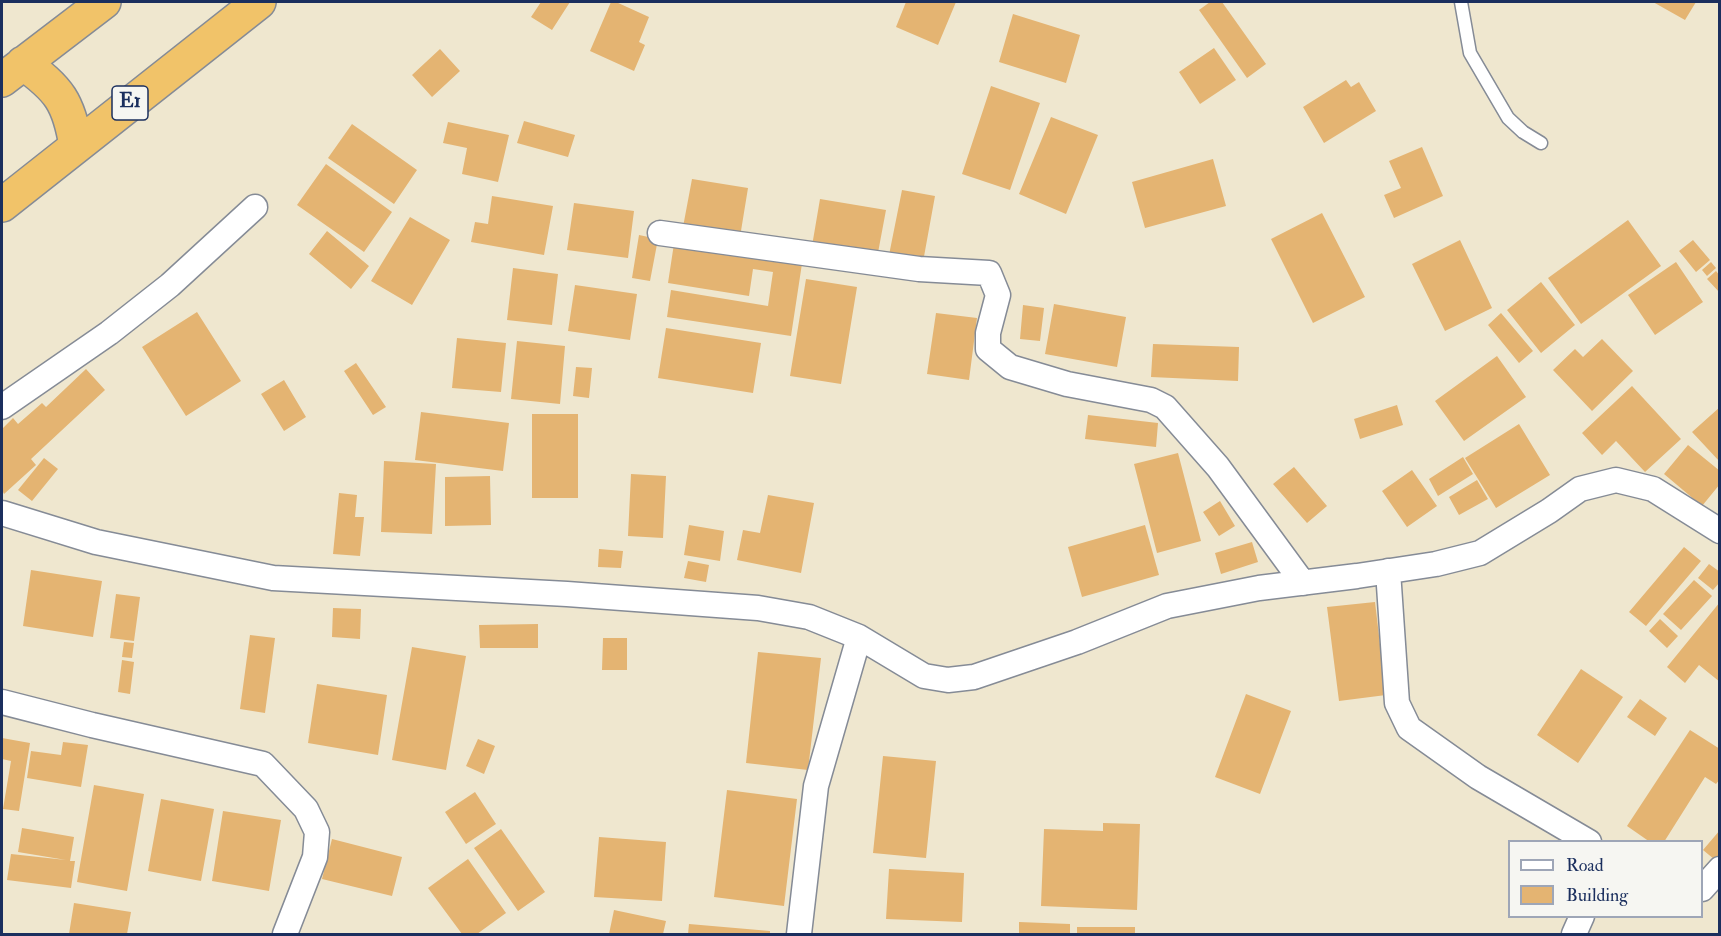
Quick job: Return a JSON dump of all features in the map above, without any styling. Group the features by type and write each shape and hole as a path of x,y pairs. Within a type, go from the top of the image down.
{"highway":[{"path":"9,70 104,2"},
{"name":"E1","path":"2,205 259,2"},
{"path":"9,70 48,81 62,99 72,120 76,146"}],"street":[{"path":"2,407 109,333 171,285 255,207"},
{"path":"660,233 919,269 989,273 998,295 988,333 988,349 1010,367 1067,384 1151,400 1165,407 1218,467 1303,583"},
{"path":"2,513 96,542 273,578 758,608 809,617 859,637 924,676 948,680 975,677 1077,642 1167,606 1259,588 1436,564 1480,553 1580,489 1616,480 1653,489 1719,531"},
{"path":"1388,571 1397,703 1409,728 1478,777 1586,840"},
{"path":"799,934 816,786 859,637"},
{"path":"2,702 264,764 306,808 317,832 315,857 285,934"},
{"path":"1703,887 1719,869"},
{"path":"1574,934 1581,918"}],"lane":[{"path":"1461,2 1470,53 1508,118 1523,132 1541,143"}],"building":[{"path":"541,2 570,2 552,30 531,17"},
{"path":"611,2 616,2 649,17 639,42 645,45 634,71 590,51"},
{"path":"906,2 956,2 938,45 896,27"},
{"path":"1210,2 1222,2 1266,64 1247,78 1199,10"},
{"path":"1653,2 1696,2 1685,20"},
{"path":"1013,14 1080,35 1066,83 999,62"},
{"path":"1214,48 1236,80 1200,104 1179,72"},
{"path":"440,49 460,71 432,97 412,75"},
{"path":"1346,80 1351,87 1359,82 1376,111 1324,143 1303,107"},
{"path":"991,86 1040,103 1010,190 962,174"},
{"path":"1051,117 1098,135 1066,214 1019,194"},
{"path":"524,121 575,135 568,157 517,143"},
{"path":"448,122 509,135 498,182 462,174 467,148 443,143"},
{"path":"352,124 417,170 394,204 328,158"},
{"path":"1422,147 1443,196 1394,218 1384,195 1401,188 1389,161"},
{"path":"1213,159 1226,206 1145,228 1132,182"},
{"path":"326,164 392,212 364,252 297,205"},
{"path":"692,179 748,188 740,237 683,227"},
{"path":"902,190 935,196 923,262 889,255"},
{"path":"492,196 553,206 544,255 471,242 475,222 488,224"},
{"path":"820,199 886,210 877,258 812,246"},
{"path":"574,203 634,211 628,258 567,250"},
{"path":"1322,213 1365,297 1313,323 1271,239"},
{"path":"410,217 450,240 412,305 371,281"},
{"path":"1628,220 1661,266 1581,324 1548,278"},
{"path":"327,231 369,266 351,289 309,254"},
{"path":"639,235 658,239 650,281 632,278"},
{"path":"675,237 803,257 791,336 667,317 671,290 768,306 773,272 753,269 749,296 668,283"},
{"path":"1460,240 1492,308 1445,331 1412,264"},
{"path":"1693,240 1710,260 1696,272 1679,251"},
{"path":"1676,262 1703,302 1655,335 1628,295"},
{"path":"1711,262 1716,268 1707,276 1702,270"},
{"path":"513,268 558,274 552,325 507,320"},
{"path":"1716,271 1720,276 1720,293 1707,279"},
{"path":"806,279 857,287 841,384 790,376"},
{"path":"1541,282 1575,325 1541,353 1507,310"},
{"path":"575,285 637,294 630,340 568,331"},
{"path":"1054,304 1126,317 1117,367 1045,354"},
{"path":"1023,305 1044,308 1040,341 1020,339"},
{"path":"197,312 241,381 186,416 142,347"},
{"path":"936,313 977,318 969,380 927,374"},
{"path":"1501,313 1533,351 1519,363 1488,325"},
{"path":"666,328 761,343 753,393 658,378"},
{"path":"457,338 506,343 501,392 452,388"},
{"path":"1602,339 1633,371 1592,411 1553,370 1575,349 1583,357"},
{"path":"517,341 565,346 560,404 511,399"},
{"path":"1153,344 1239,347 1238,381 1151,377"},
{"path":"1497,356 1526,397 1464,441 1435,401"},
{"path":"356,363 386,407 373,415 344,371"},
{"path":"576,367 592,368 589,398 573,396"},
{"path":"86,369 105,390 31,459 36,465 4,494 2,490 2,429 13,418 18,424 42,403 46,407"},
{"path":"284,380 306,417 284,431 261,394"},
{"path":"1632,386 1681,439 1645,472 1616,441 1602,455 1582,433"},
{"path":"1397,405 1403,425 1360,439 1354,419"},
{"path":"1720,407 1720,462 1692,432"},
{"path":"421,412 509,423 503,471 415,460"},
{"path":"532,414 578,414 578,498 532,498"},
{"path":"1088,415 1158,423 1156,447 1085,439"},
{"path":"1519,424 1550,475 1496,508 1465,458"},
{"path":"1688,445 1720,471 1720,484 1702,506 1664,474"},
{"path":"1178,453 1201,541 1157,553 1134,464"},
{"path":"1463,457 1473,474 1438,496 1429,479"},
{"path":"44,458 58,469 32,501 18,490"},
{"path":"384,461 436,464 432,534 381,532"},
{"path":"1294,467 1327,506 1307,523 1273,484"},
{"path":"1412,470 1437,506 1407,527 1382,491"},
{"path":"631,474 666,476 663,538 628,536"},
{"path":"490,476 491,525 445,526 445,477"},
{"path":"1477,480 1488,499 1459,515 1449,497"},
{"path":"339,493 357,495 355,517 364,517 360,556 333,554"},
{"path":"768,495 814,503 801,573 737,560 743,530 760,533"},
{"path":"1220,501 1235,526 1219,536 1203,512"},
{"path":"689,525 724,531 720,561 684,555"},
{"path":"1145,525 1159,575 1082,597 1068,547"},
{"path":"1252,542 1258,562 1221,574 1215,553"},
{"path":"1684,547 1701,561 1646,626 1629,612"},
{"path":"599,549 623,551 621,568 598,567"},
{"path":"688,561 709,565 706,582 684,578"},
{"path":"1709,564 1720,572 1720,582 1713,590 1698,578"},
{"path":"31,570 102,581 93,637 23,626"},
{"path":"1694,580 1712,596 1681,630 1663,614"},
{"path":"116,594 140,597 134,641 110,638"},
{"path":"1375,602 1386,695 1339,701 1327,607"},
{"path":"1720,602 1720,682 1699,665 1685,683 1667,667"},
{"path":"333,608 361,609 360,639 332,637"},
{"path":"1660,619 1678,636 1667,648 1649,631"},
{"path":"538,624 538,648 480,648 479,625"},
{"path":"250,635 275,638 265,713 240,709"},
{"path":"603,638 627,638 627,670 602,670"},
{"path":"124,642 134,643 132,658 122,657"},
{"path":"412,647 466,656 446,770 392,760"},
{"path":"758,652 821,658 808,770 746,763"},
{"path":"122,660 134,662 130,694 118,692"},
{"path":"1581,669 1623,697 1578,763 1537,735"},
{"path":"317,684 387,695 378,755 308,743"},
{"path":"1246,694 1291,711 1260,794 1215,777"},
{"path":"1640,699 1667,718 1655,736 1627,717"},
{"path":"1690,730 1720,749 1720,779 1716,784 1705,777 1665,840 1647,840 1627,826"},
{"path":"2,738 30,743 19,811 3,809 11,761 2,759"},
{"path":"478,739 495,746 484,774 466,766"},
{"path":"63,742 88,745 81,787 27,778 31,751 61,755"},
{"path":"883,756 936,761 926,858 873,853"},
{"path":"94,785 144,794 127,891 77,882"},
{"path":"727,790 797,799 784,906 714,897"},
{"path":"475,792 496,824 466,844 445,812"},
{"path":"161,799 214,809 201,881 148,871"},
{"path":"223,811 281,820 269,891 212,881"},
{"path":"1103,823 1140,824 1137,910 1041,906 1044,829 1103,831"},
{"path":"22,828 74,837 70,861 75,861 71,888 7,880 11,854 66,860 18,852"},
{"path":"501,829 545,892 518,911 474,848"},
{"path":"1720,830 1720,864 1703,850"},
{"path":"599,837 666,842 662,901 594,897"},
{"path":"332,839 402,857 392,896 322,879"},
{"path":"468,859 506,913 477,934 462,934 428,888"},
{"path":"889,869 964,873 962,922 886,919"},
{"path":"74,903 131,912 127,934 69,934"},
{"path":"614,910 666,921 663,934 609,934"},
{"path":"1019,922 1070,924 1070,934 1019,934"},
{"path":"689,924 770,931 770,934 688,934"},
{"path":"1077,927 1135,927 1135,934 1077,934"}]}
